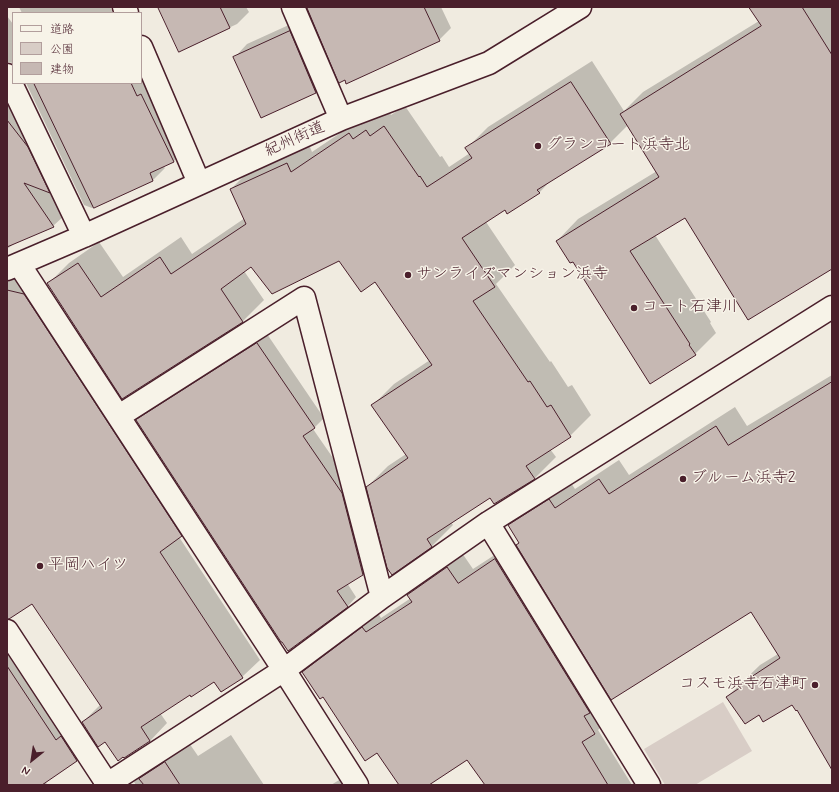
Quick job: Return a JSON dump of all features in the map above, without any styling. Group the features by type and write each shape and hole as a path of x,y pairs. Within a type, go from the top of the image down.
{"street":[{"path":"293,7 341,119"},
{"name":"紀州街道","path":"13,266 84,236 341,119 489,63 580,7"},
{"path":"142,49 199,183"},
{"path":"7,75 84,236"},
{"path":"13,266 119,416 357,785"},
{"path":"119,416 304,298 382,597"},
{"path":"7,631 107,785 284,670 382,597 488,523 832,307"},
{"path":"488,523 649,785"}],"green space":[{"path":"723,702 752,751 695,785 665,785 644,749"}],"building":[{"path":"158,7 220,7 230,28 179,52"},
{"path":"307,7 424,7 440,41 346,84 345,80 339,83"},
{"path":"749,7 802,7 832,55 832,269 748,320 685,218 630,251 696,355 650,384 573,262 570,263 556,241 659,177 620,114 761,26"},
{"path":"290,31 316,93 261,118 233,57"},
{"path":"571,82 611,144 537,190 540,193 507,214 505,210 462,238 495,287 473,301 528,382 530,381 547,407 551,405 571,437 526,466 535,479 494,504 490,498 427,539 432,547 392,575 387,568 366,487 408,458 371,405 432,365 375,282 361,292 339,261 272,294 251,267 221,289 243,322 122,399 47,283 78,263 101,297 160,257 171,274 246,224 230,189 287,163 291,172 349,133 353,139 366,130 370,136 384,126 427,187 472,158 465,148"},
{"path":"34,84 131,84 137,96 141,94 174,162 150,173 153,181 94,208"},
{"path":"7,120 28,147 50,193 24,183 54,227 7,247"},
{"path":"7,290 24,294 182,536 160,552 243,678 221,692 214,682 191,697 190,695 141,727 150,741 118,761 105,742 98,747 82,722 102,708 32,604 7,619"},
{"path":"257,343 315,428 303,436 342,493 363,575 337,591 348,607 288,651 136,420"},
{"path":"832,382 832,770 797,710 796,711 792,705 763,722 759,715 745,724 726,697 741,687 739,685 780,658 751,612 611,700 516,545 519,543 508,525 549,499 555,508 599,479 609,494 716,426 728,445"},
{"path":"495,559 590,713 584,716 595,734 582,742 608,785 485,785 467,760 429,785 399,785 377,753 365,761 323,697 320,699 302,672 362,627 366,632 412,602 407,595 447,567 458,583"},
{"path":"7,666 56,740 61,736 77,761 42,785 7,785"},
{"path":"165,762 180,785 144,785 139,779"}],"place":[{"name":"グランコート浜寺北","path":"538,146"},
{"name":"サンライズマンション浜寺","path":"408,275"},
{"name":"コート石津川","path":"634,308"},
{"name":"ブルーム浜寺2","path":"683,479"},
{"name":"平岡ハイツ","path":"40,566"},
{"name":"コスモ浜寺石津町","path":"815,685"}]}
